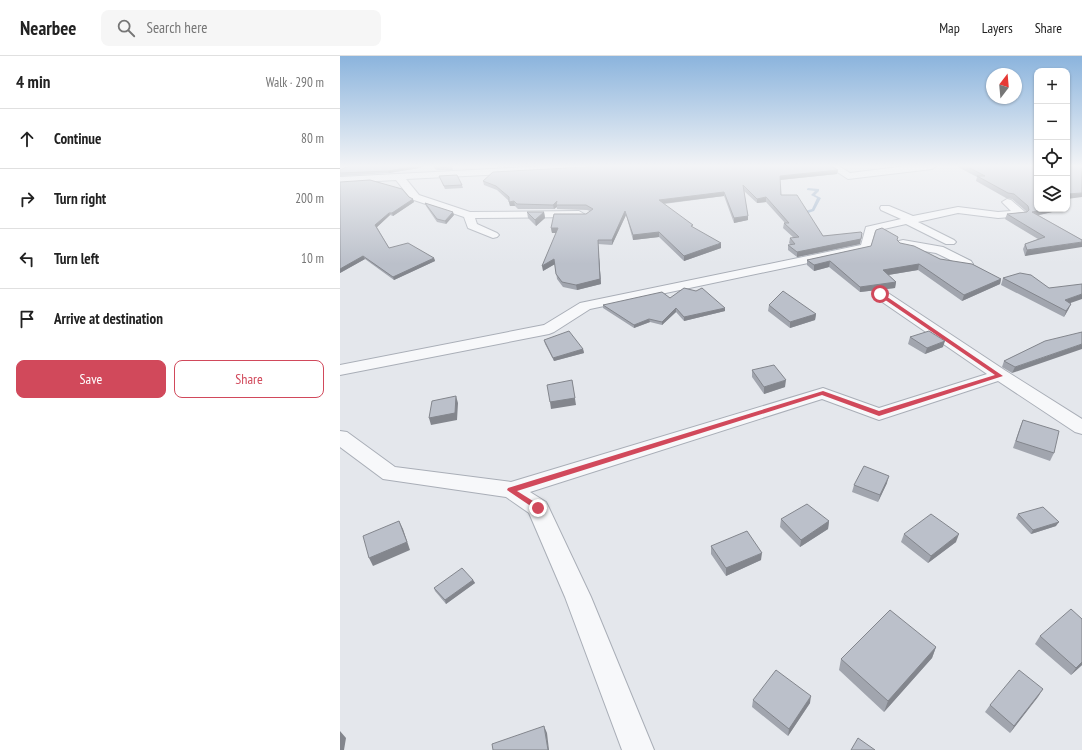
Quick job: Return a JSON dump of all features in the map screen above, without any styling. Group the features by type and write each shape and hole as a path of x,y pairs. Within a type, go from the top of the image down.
{"street":[{"path":"419,198 469,215 522,213 587,214"},
{"path":"340,370 549,329 585,306 866,247 870,229 958,210 998,215 1021,214 1007,202"},
{"path":"885,208 950,242"},
{"path":"469,215 472,226 493,235"},
{"path":"903,244 939,250 967,264"},
{"path":"924,247 931,257 943,265"},
{"path":"880,294 1000,376 1082,428"},
{"path":"340,437 390,474 510,490 823,393 879,414 1000,376"},
{"path":"510,490 538,508 578,597 638,750"}],"building":[{"path":"340,198 413,199 392,213 389,213 375,225 389,248 408,243 434,258 393,277 363,256 340,269"},
{"path":"509,198 672,198 659,200 693,225 691,226 721,243 684,256 659,232 633,235 625,211 612,240 598,240 600,279 576,285 562,282 556,274 554,259 542,266 558,228 551,228 554,214 586,214 593,209 586,205 556,205 557,201 553,205 517,204 514,201 509,202"},
{"path":"726,198 745,198 748,216 734,218"},
{"path":"767,198 799,198 823,236 861,232 861,239 797,252 788,245 795,244 790,238 799,237 784,223 789,223"},
{"path":"1019,198 1034,198 1034,212 1032,212 1082,240 1082,242 1027,250 1025,244 1045,237 1007,214 1027,212 1029,210 1028,206"},
{"path":"425,203 453,212 445,221 437,219"},
{"path":"527,212 544,212 535,220"},
{"path":"882,228 898,237 897,240 900,243 914,246 940,259 972,264 1001,279 964,295 919,264 883,270 896,282 860,287 830,261 814,265 807,260 871,246 876,230"},
{"path":"1020,273 1031,275 1049,288 1082,284 1082,294 1065,300 1071,304 1066,311 1003,278"},
{"path":"684,288 696,291 702,288 725,308 684,317 676,308 662,322 649,319 634,325 603,305 662,292 670,298"},
{"path":"783,291 816,314 790,322 769,305"},
{"path":"569,331 583,349 553,358 544,340"},
{"path":"929,331 945,341 927,348 910,337"},
{"path":"1082,332 1082,344 1015,367 1004,361 1045,341"},
{"path":"774,365 786,380 764,387 752,370"},
{"path":"572,380 575,398 550,402 547,385"},
{"path":"456,396 455,413 429,418 432,401"},
{"path":"1023,420 1059,431 1054,453 1016,441"},
{"path":"864,466 889,476 880,495 854,485"},
{"path":"807,504 829,521 801,540 781,519"},
{"path":"1043,507 1059,522 1033,530 1018,514"},
{"path":"931,514 959,534 931,556 904,534"},
{"path":"399,521 407,542 369,558 363,536"},
{"path":"747,531 762,553 726,568 711,546"},
{"path":"462,568 473,580 445,600 434,588"},
{"path":"1071,609 1082,619 1082,662 1076,668 1040,636"},
{"path":"890,610 936,647 888,701 841,659"},
{"path":"776,670 811,696 789,729 753,700"},
{"path":"1019,670 1043,689 1014,726 990,705"},
{"path":"544,726 548,750 493,750 492,744"},
{"path":"858,738 875,750 851,750"}],"waterway":[{"path":"803,216 803,213 813,210 819,198"}],"route":[{"path":"538,508 510,490 823,393 879,414 1000,376 880,294"}]}
